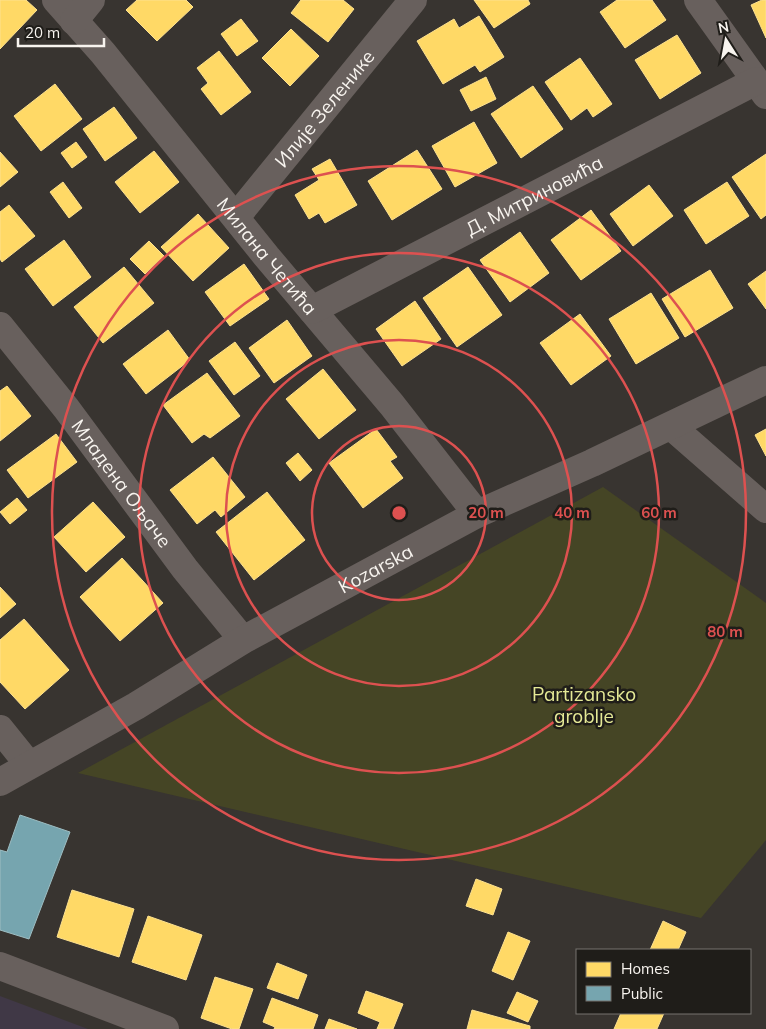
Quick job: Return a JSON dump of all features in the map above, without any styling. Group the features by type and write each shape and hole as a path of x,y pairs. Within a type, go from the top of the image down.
{"street":[{"name":"Милана Четића","path":"56,0 109,61 267,257 392,404 477,514"},
{"path":"74,21 91,0"},
{"name":"Илије Зеленике","path":"236,217 413,0"},
{"path":"698,0 761,88"},
{"name":"Д. Митриновића","path":"312,310 761,88"},
{"name":"Младена Ољаче","path":"0,326 66,408 185,569 243,640"},
{"name":"Kozarska","path":"0,782 136,706 243,640 477,514 671,426 766,380"},
{"path":"671,426 766,509"},
{"path":"0,729 30,765"},
{"path":"0,966 165,1029"}],"shaded area":[{"path":"0,996 88,1029 0,1029"}],"green space":[{"name":"Partizansko groblje","path":"603,487 766,603 766,840 701,918 78,773"}],"building: Homes":[{"path":"0,0 26,0 37,10 0,49"},
{"path":"137,0 186,0 193,7 157,41 126,10"},
{"path":"301,0 343,0 354,9 328,42 291,13"},
{"path":"474,0 528,0 530,4 494,28"},
{"path":"617,0 652,0 666,20 625,48 600,12"},
{"path":"766,0 766,38 751,5"},
{"path":"479,16 504,57 480,72 475,65 443,84 417,41 454,19 459,28"},
{"path":"241,19 258,41 237,56 221,34"},
{"path":"291,29 319,56 290,86 262,58"},
{"path":"677,35 701,73 660,99 635,60"},
{"path":"219,51 251,92 221,115 201,89 208,83 197,68"},
{"path":"580,58 612,104 593,117 587,108 571,120 545,82"},
{"path":"486,77 496,99 471,111 460,90"},
{"path":"55,84 82,119 41,151 14,116"},
{"path":"533,86 563,129 521,158 491,114"},
{"path":"114,107 137,138 105,161 83,129"},
{"path":"474,122 497,163 455,187 432,146"},
{"path":"76,142 87,157 72,168 61,153"},
{"path":"417,150 442,189 392,220 368,181"},
{"path":"154,151 179,182 140,213 115,182"},
{"path":"0,152 18,172 0,187"},
{"path":"766,154 766,215 761,219 732,177"},
{"path":"330,159 357,205 325,223 319,213 309,219 295,195 319,180 312,169"},
{"path":"63,182 82,208 69,218 50,192"},
{"path":"727,182 749,216 706,244 684,210"},
{"path":"649,185 673,216 633,246 610,214"},
{"path":"9,205 35,236 2,262 0,259 0,212"},
{"path":"591,210 621,251 581,280 551,240"},
{"path":"198,214 229,248 193,281 161,247"},
{"path":"520,232 549,273 510,302 480,260"},
{"path":"64,240 91,277 53,306 25,269"},
{"path":"149,241 164,256 145,274 130,259"},
{"path":"244,264 269,299 230,326 205,292"},
{"path":"124,267 154,303 103,343 74,307"},
{"path":"468,267 502,315 457,347 423,298"},
{"path":"710,270 733,308 685,337 662,299"},
{"path":"766,271 766,309 748,284"},
{"path":"651,293 679,338 636,364 609,319"},
{"path":"415,301 441,339 402,366 376,329"},
{"path":"580,314 611,356 571,385 540,343"},
{"path":"287,320 312,356 274,383 249,348"},
{"path":"168,330 190,360 146,394 123,364"},
{"path":"235,342 260,376 234,395 209,361"},
{"path":"323,369 356,410 319,439 286,399"},
{"path":"207,373 240,416 210,438 204,434 192,443 163,405"},
{"path":"7,386 31,416 0,441 0,391"},
{"path":"376,429 397,457 390,461 403,478 363,508 329,463"},
{"path":"766,429 766,456 755,435"},
{"path":"56,434 77,462 28,498 7,470"},
{"path":"298,453 312,470 300,481 286,463"},
{"path":"213,457 245,497 221,517 215,510 197,524 170,490"},
{"path":"267,492 305,540 254,580 216,532"},
{"path":"17,498 27,510 10,524 0,512"},
{"path":"93,502 125,537 86,572 54,537"},
{"path":"122,558 163,603 120,641 80,597"},
{"path":"0,587 16,604 0,618"},
{"path":"24,619 69,670 25,709 0,682 0,640"},
{"path":"476,879 502,889 493,915 466,906"},
{"path":"72,890 134,909 119,957 57,937"},
{"path":"148,916 202,935 186,980 132,962"},
{"path":"663,921 686,932 678,949 650,949"},
{"path":"508,932 530,941 513,980 492,971"},
{"path":"277,963 307,975 298,999 267,988"},
{"path":"215,977 253,989 239,1029 232,1029 201,1018"},
{"path":"366,991 403,1004 393,1029 377,1029 380,1022 358,1013"},
{"path":"517,992 538,1001 528,1022 507,1013"},
{"path":"272,998 318,1015 313,1029 274,1029 275,1027 263,1022"},
{"path":"472,1010 530,1026 530,1029 467,1029"},
{"path":"621,1014 664,1014 657,1029 614,1029"},
{"path":"329,1019 357,1029 325,1029"}],"building: Public":[{"path":"20,815 70,832 29,939 0,930 0,850 7,852"}]}
